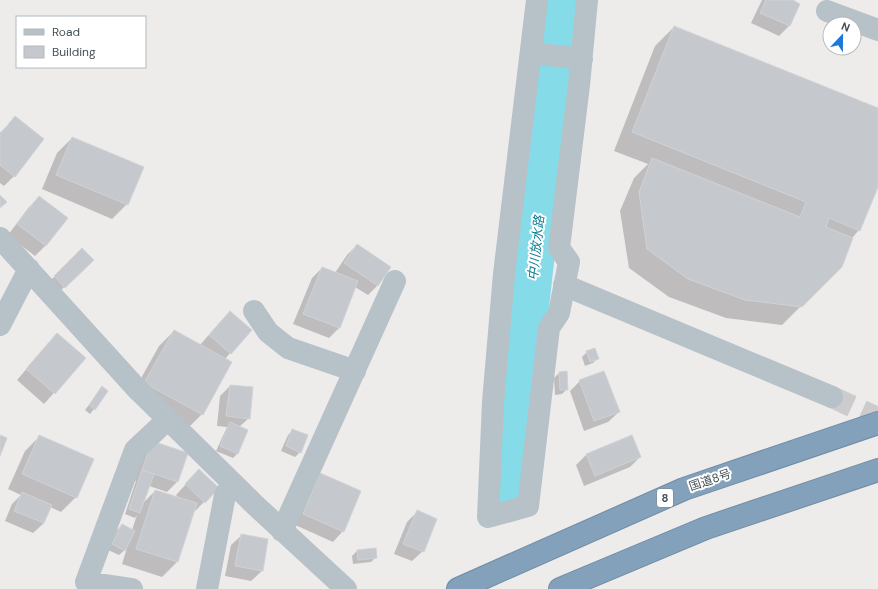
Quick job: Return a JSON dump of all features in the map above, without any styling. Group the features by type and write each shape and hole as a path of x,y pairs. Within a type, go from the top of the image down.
{"highway":[{"name":"国道8号","path":"458,589 684,489 878,422"},
{"path":"560,589 706,528 878,470"}],"street":[{"path":"538,0 533,53 504,274 494,402 488,517 528,506 549,328 559,313 569,262 559,248 587,0"},
{"path":"827,11 878,30"},
{"path":"533,53 581,59"},
{"path":"0,238 138,390 282,531 346,589"},
{"path":"0,324 28,269"},
{"path":"282,531 395,281"},
{"path":"564,285 832,397"},
{"path":"254,311 268,332 288,348 355,371"},
{"path":"132,589 84,585 135,450 168,419"},
{"path":"207,589 225,496 233,484"}],"building":[{"path":"766,0 793,0 800,4 790,26 760,13"},
{"path":"674,26 878,108 878,187 860,231 829,218 826,227 853,238 842,267 802,307 745,300 688,279 647,249 639,192 652,158 800,217 806,202 632,132"},
{"path":"15,116 44,139 15,177 0,165 0,135"},
{"path":"72,137 144,167 128,205 56,175"},
{"path":"0,195 7,202 0,208"},
{"path":"39,196 68,218 46,246 17,224"},
{"path":"357,244 391,267 378,286 344,263"},
{"path":"82,248 94,260 65,288 54,276"},
{"path":"322,267 358,281 340,328 303,314"},
{"path":"230,311 252,330 231,354 209,335"},
{"path":"174,330 232,362 203,415 144,383"},
{"path":"57,333 86,358 55,394 26,369"},
{"path":"595,348 599,359 590,362 586,351"},
{"path":"567,371 568,390 560,390 559,372"},
{"path":"604,371 620,412 594,421 579,380"},
{"path":"230,385 253,387 250,419 226,416"},
{"path":"102,386 108,391 95,410 89,405"},
{"path":"230,422 248,430 238,454 220,446"},
{"path":"292,429 308,435 301,453 286,446"},
{"path":"0,435 7,438 0,456"},
{"path":"39,435 94,459 77,498 22,474"},
{"path":"632,435 641,457 595,476 586,454"},
{"path":"152,441 188,453 178,482 142,470"},
{"path":"199,469 219,488 205,503 185,484"},
{"path":"142,470 154,474 140,513 129,509"},
{"path":"320,473 361,491 344,532 303,514"},
{"path":"155,490 197,503 178,562 136,549"},
{"path":"22,492 52,505 44,523 14,511"},
{"path":"417,510 437,519 424,552 403,544"},
{"path":"122,524 135,531 125,551 112,544"},
{"path":"241,534 268,539 263,571 235,566"},
{"path":"376,548 377,558 358,560 357,550"}],"waterway":[{"name":"中川放水路","path":"508,496 563,0"}],"tunnel":[{"path":"832,397 878,418"}]}
